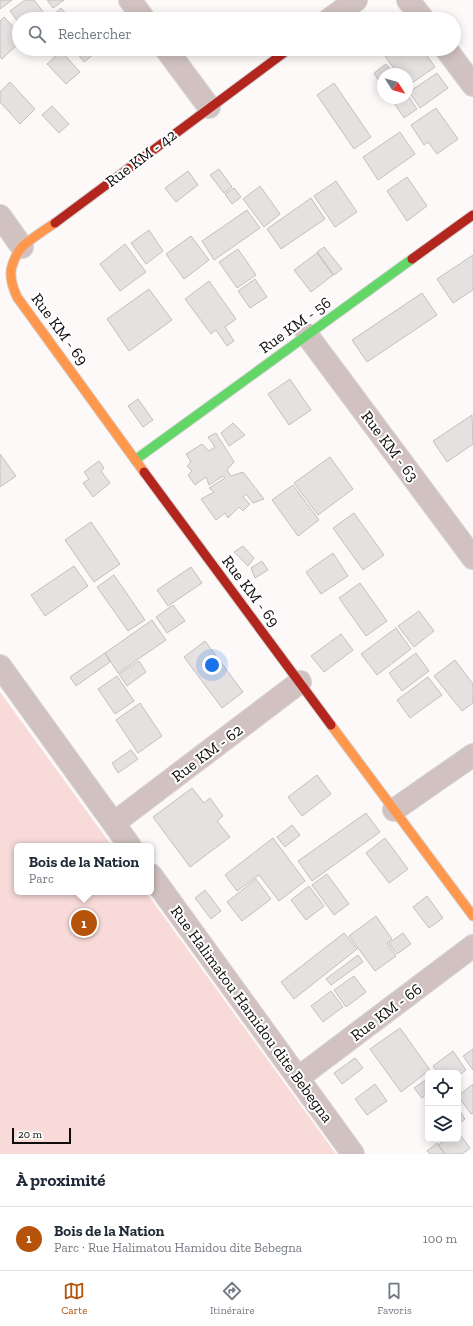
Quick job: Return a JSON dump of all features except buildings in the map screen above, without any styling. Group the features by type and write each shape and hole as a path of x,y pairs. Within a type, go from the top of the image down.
{"street":[{"path":"130,0 139,12"},
{"path":"340,12 356,0"},
{"path":"408,0 417,12"},
{"path":"171,56 209,107"},
{"name":"Rue KM - 42","path":"10,280 11,269 22,247 279,56"},
{"path":"451,56 473,85"},
{"name":"Rue KM - 56","path":"135,460 473,215"},
{"path":"0,216 22,247"},
{"name":"Rue KM - 69","path":"10,280 17,297 135,460 473,916"},
{"name":"Rue KM - 63","path":"307,335 473,558"},
{"path":"0,666 128,843"},
{"name":"Rue KM - 62","path":"114,823 300,682"},
{"path":"394,810 473,755"},
{"name":"Rue Halimatou Hamidou dite Bebegna","path":"154,879 353,1154"},
{"name":"Rue KM - 66","path":"298,1078 473,946"}],"shaded area":[{"path":"0,692 110,843 14,843 14,895 148,895 336,1154 0,1154"}],"traffic: fast":[{"path":"135,460 412,259"}],"traffic: slow":[{"path":"55,223 29,241 18,253 12,265 11,272 14,289 17,297 144,472"},
{"path":"331,725 473,916"}],"traffic: jam":[{"path":"55,223 280,56"},
{"path":"412,259 473,215"},
{"path":"144,472 331,725"}],"place":[{"name":"Bois de la Nation","path":"84,923"}]}
